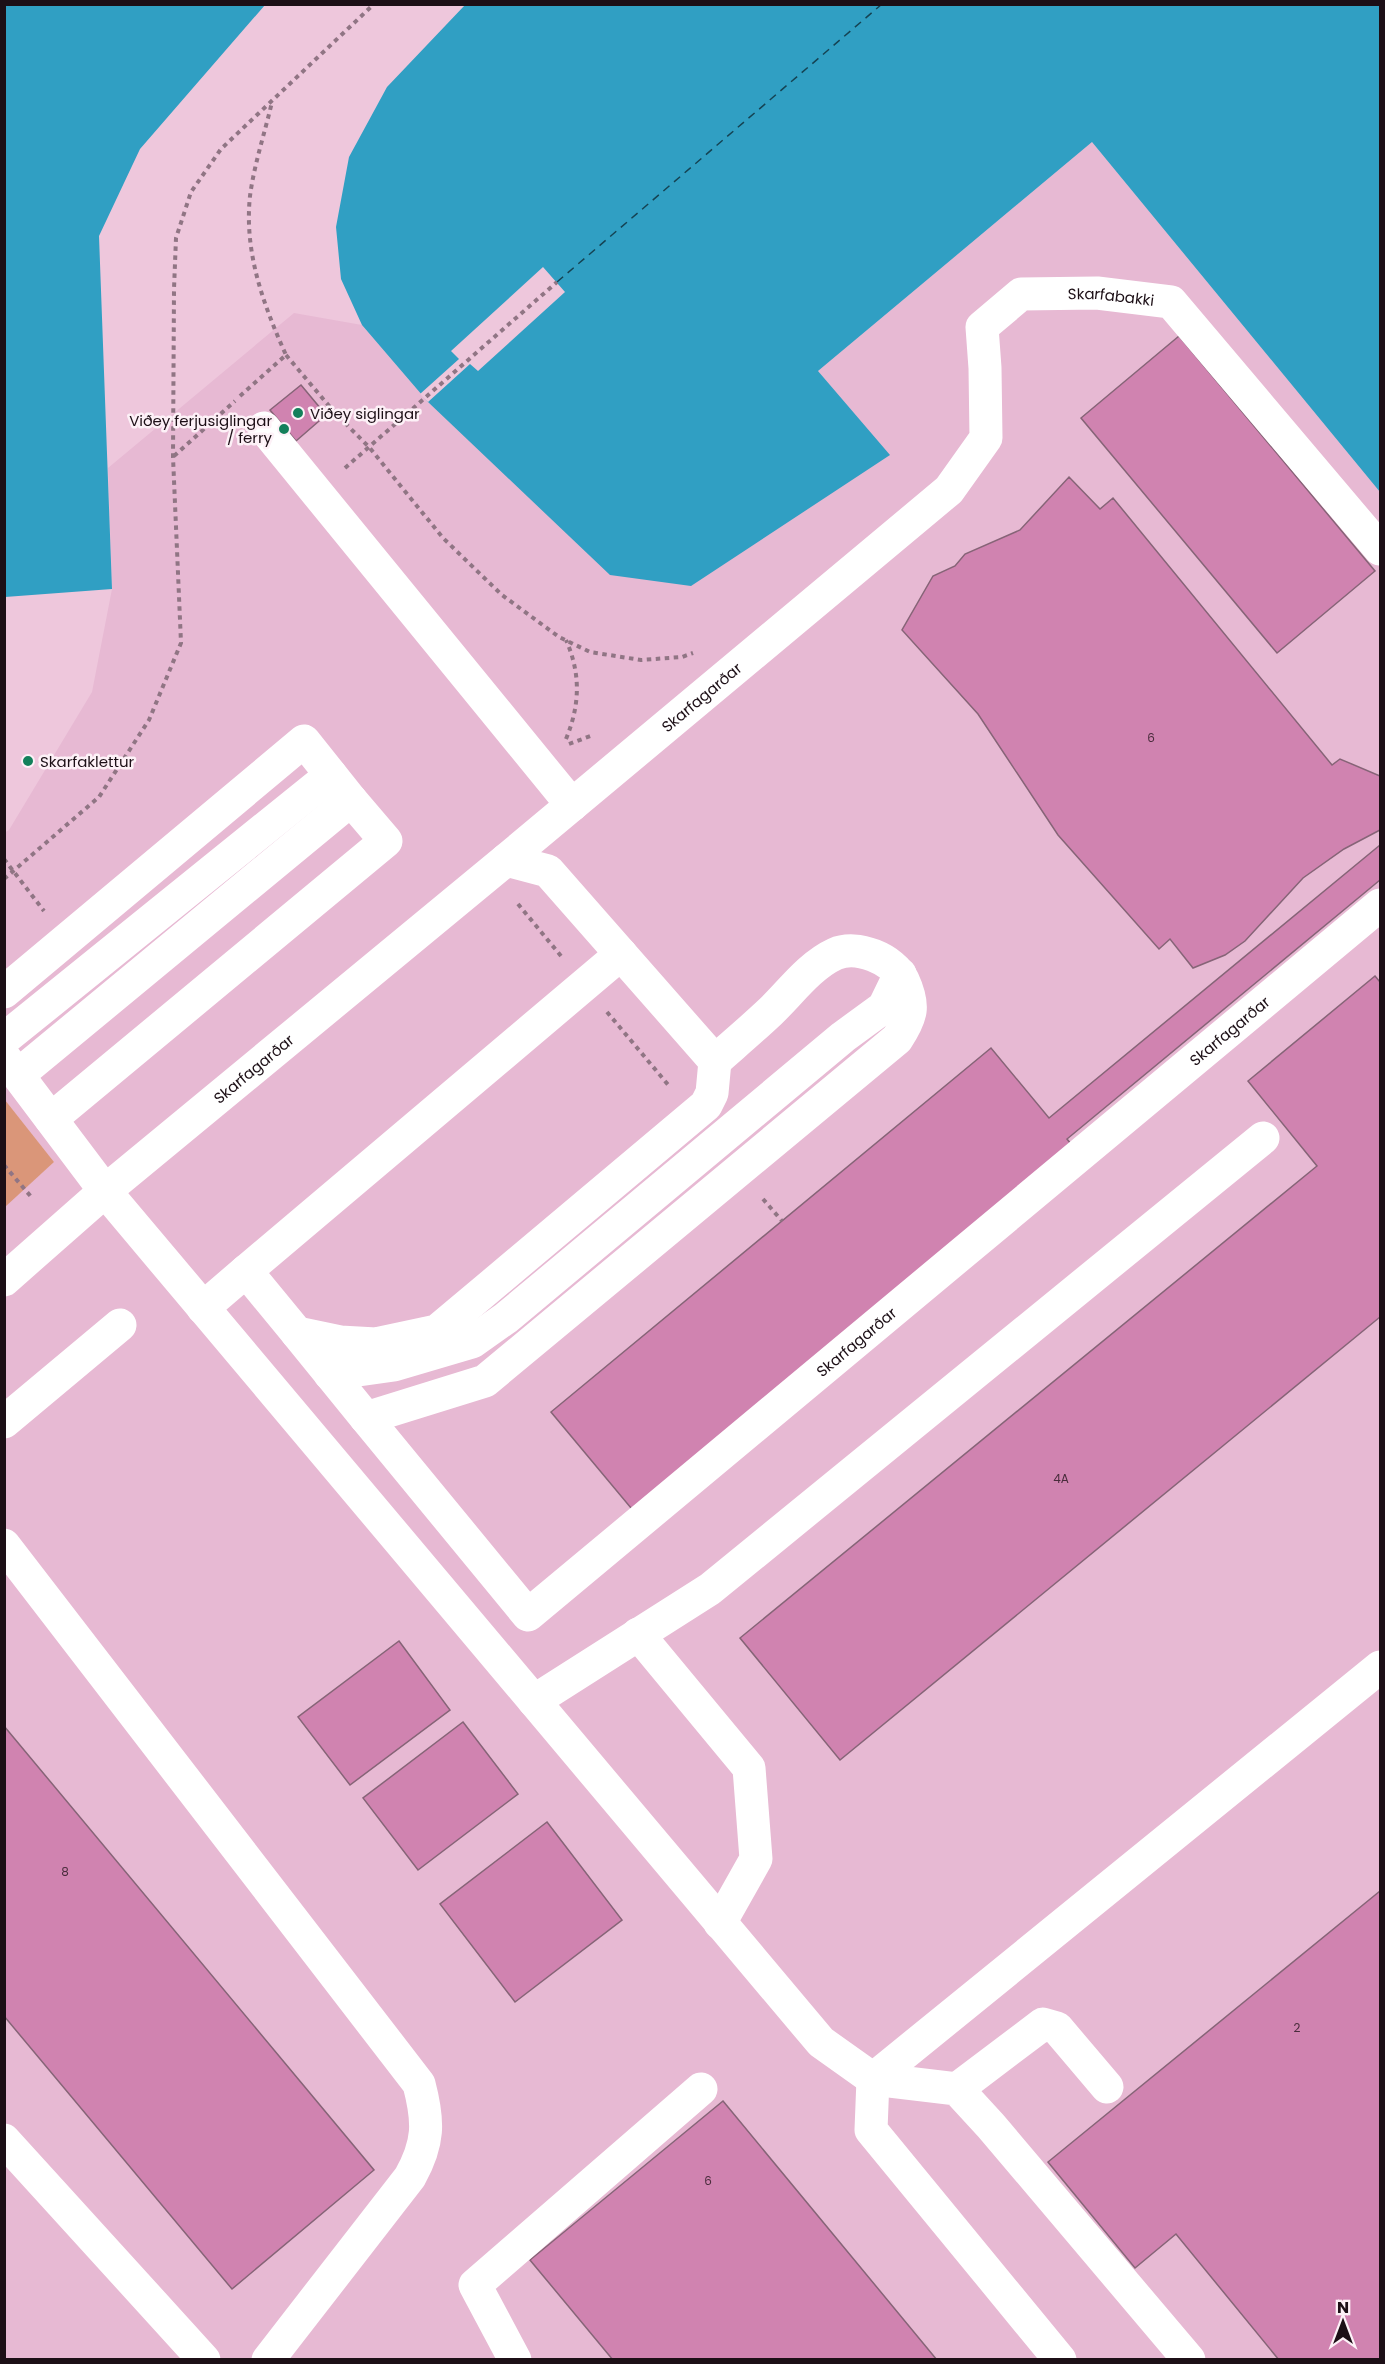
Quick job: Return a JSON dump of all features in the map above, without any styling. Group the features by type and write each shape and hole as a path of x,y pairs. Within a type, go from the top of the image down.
{"street":[{"name":"Skarfabakki","path":"896,535 949,490 986,438 986,368 982,327 1021,294 1096,293 1171,302 1380,549"},
{"path":"264,428 572,805"},
{"name":"Skarfagarðar","path":"4,1280 105,1191 896,535"},
{"path":"4,992 304,741 386,841 51,1119"},
{"path":"4,1039 331,775"},
{"path":"351,800 11,1066 105,1191 821,2042 873,2079 957,2090 991,2126 1189,2360"},
{"path":"506,860 548,871 715,1061"},
{"name":"Skarfagarðar","path":"246,1272 528,1615 1380,905"},
{"path":"297,1333 340,1342 376,1344 436,1331 706,1105 712,1092 715,1061 769,1014 815,966 837,952 860,952 882,958 900,974 910,996 910,1018 897,1040 485,1381 366,1418"},
{"path":"203,1308 621,954"},
{"path":"330,1374 394,1365 472,1342 506,1318 843,1037 884,1007 900,974"},
{"path":"534,1701 710,1589 1263,1138"},
{"path":"4,1422 120,1325"},
{"path":"4,1545 419,2084 426,2109 426,2139 422,2156 410,2177 268,2360"},
{"path":"638,1634 749,1768 756,1859 720,1923"},
{"path":"1060,2360 871,2130 873,2079 1380,1667"},
{"path":"957,2090 1042,2024 1057,2028 1107,2087"},
{"path":"515,2360 475,2285 701,2089"},
{"path":"4,2140 204,2360"}],"path":[{"path":"4,879 15,873 99,797 149,720 181,643 173,457 176,238 191,192 221,149 374,4"},
{"path":"272,101 250,196 253,264 265,309 286,355 335,413 369,447 443,538 493,587 566,640 590,652 641,660 682,657 704,649"},
{"path":"317,492 556,282"},
{"path":"173,457 286,355"},
{"path":"563,746 576,715 578,681 575,660 566,640"},
{"path":"4,859 67,940"},
{"path":"515,901 693,1116"},
{"path":"4,1165 33,1199"},
{"path":"738,1171 782,1221"}],"shaded area":[{"path":"1092,142 1380,492 1380,2359 5,2359 4,1207 54,1162 5,1100 4,833 9,830 92,692 112,589 108,468 294,313 362,325 428,402 889,455 818,371"},
{"path":"5,1100 54,1162 5,1207"}],"water":[{"path":"5,4 265,5 140,149 99,236 112,589 5,597"},
{"path":"465,5 1380,5 1380,492 1092,142 818,371 890,455 691,586 610,575 428,402 362,325 341,279 336,227 349,157 387,87"}],"pier":[{"path":"543,267 565,292 478,371 470,364 428,402 420,394 459,359 451,351"}],"building":[{"path":"1179,336 1375,571 1277,653 1081,418"},
{"name":"Viðey siglingar","path":"301,385 326,415 296,441 270,410"},
{"path":"1069,477 1100,509 1113,498 1332,765 1340,759 1380,776 1380,830 1344,849 1303,878 1245,941 1225,955 1193,968 1170,939 1159,949 1058,835 978,714 902,630 933,576 955,566 965,554 1020,530"},
{"path":"1380,845 1380,880 1067,1139 1076,1150 636,1514 551,1412 991,1048 1049,1118"},
{"path":"1375,976 1380,982 1380,1317 840,1760 740,1638 1317,1166 1248,1081"},
{"path":"399,1641 450,1710 350,1785 298,1717"},
{"path":"463,1722 518,1794 418,1870 363,1798"},
{"path":"4,1726 374,2170 232,2289 4,2016"},
{"path":"547,1822 622,1920 515,2002 440,1904"},
{"path":"1380,1891 1380,2360 1279,2360 1176,2234 1135,2268 1048,2162"},
{"path":"723,2101 937,2360 613,2360 530,2260"}],"ferry route":[{"path":"557,282 882,4"}],"place":[{"name":"Viðey siglingar","path":"298,413"},
{"name":"Viðey ferjusiglingar / ferry","path":"284,429"},
{"name":"Skarfaklettur","path":"28,761"}]}
